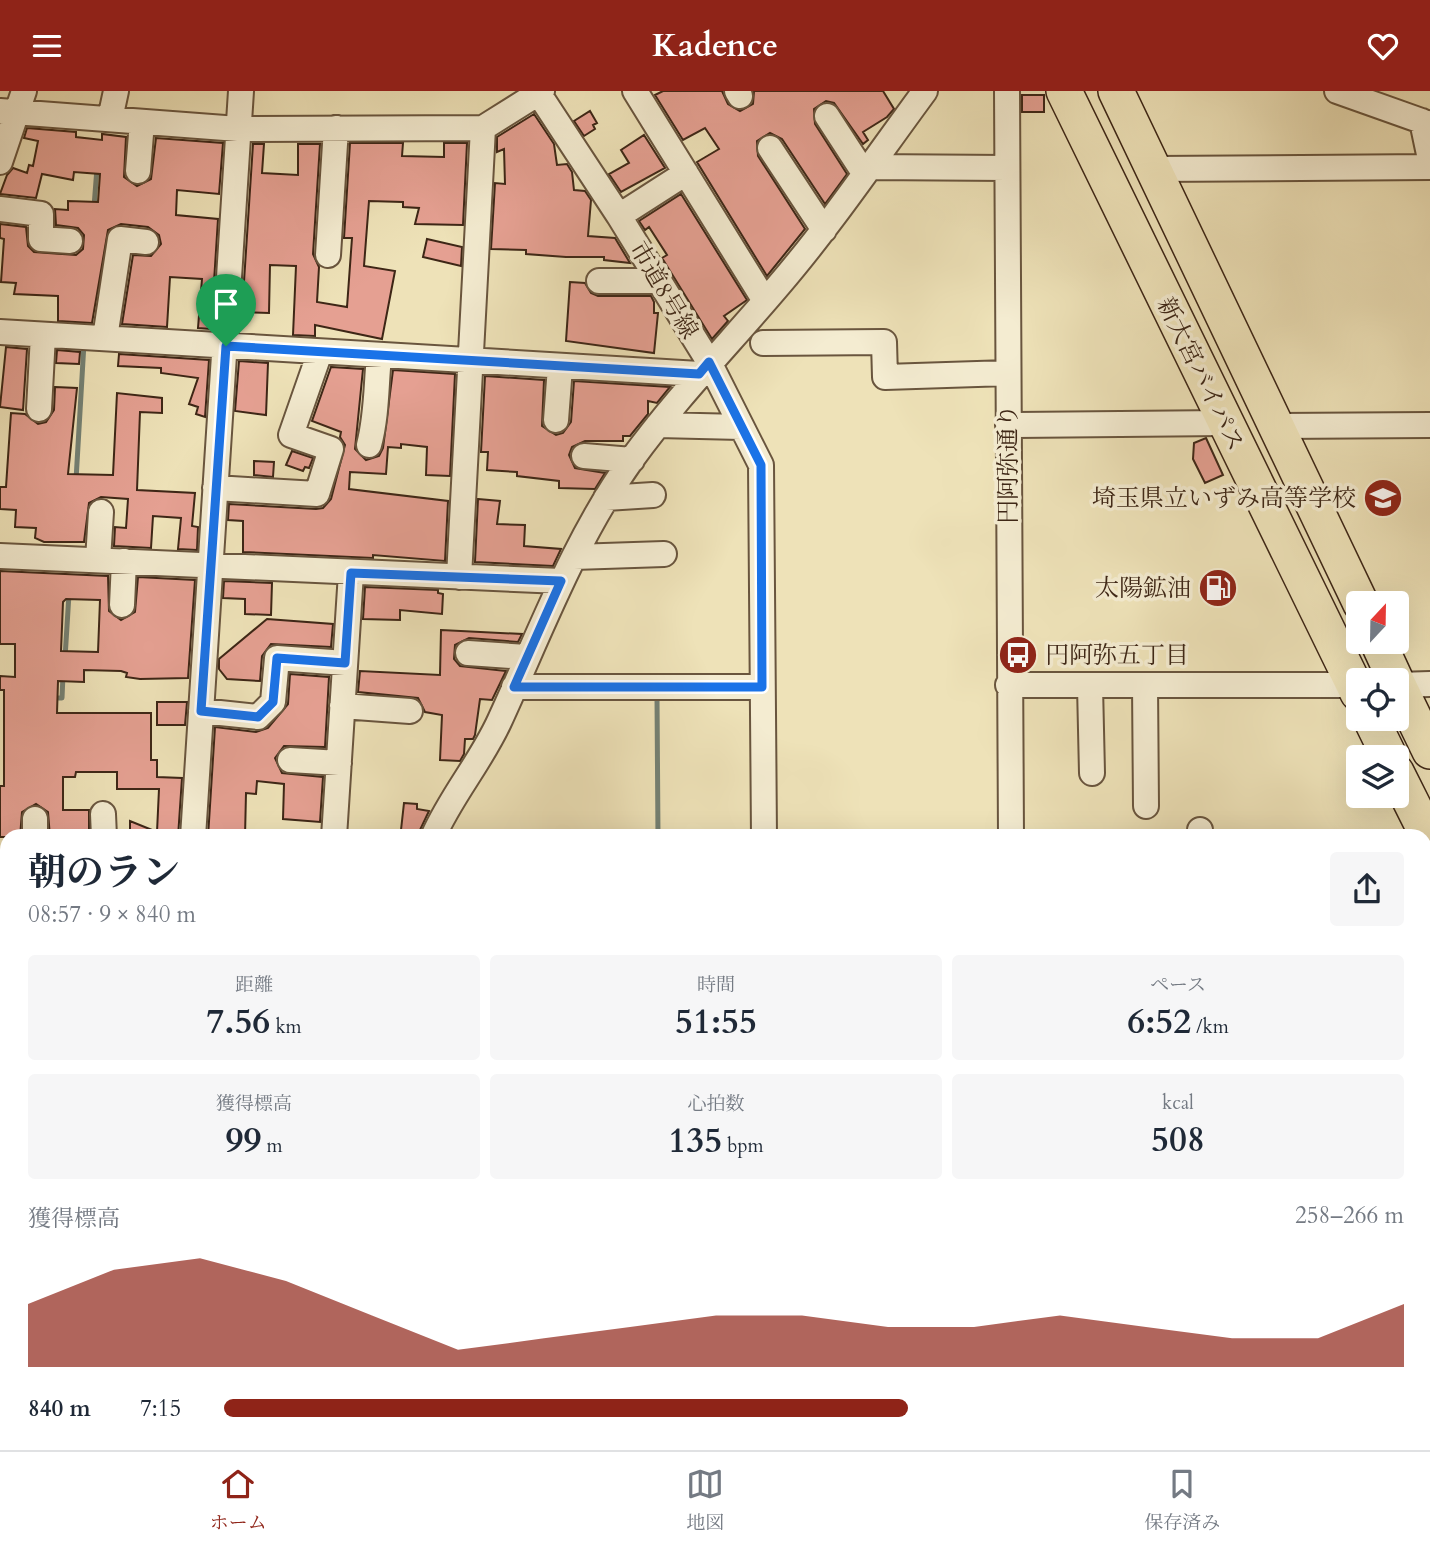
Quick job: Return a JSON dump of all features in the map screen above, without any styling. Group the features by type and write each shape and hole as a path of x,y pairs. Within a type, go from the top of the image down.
{"highway":[{"name":"新大宮バイパス","path":"1064,91 1346,669"},
{"name":"新大宮バイパス","path":"1116,91 1355,591"},
{"path":"1409,694 1430,751"},
{"path":"1409,798 1424,829"}],"street":[{"path":"110,119 116,91"},
{"path":"194,829 241,91"},
{"path":"635,91 765,301"},
{"path":"437,829 446,808 483,753 561,581 607,498 632,460 704,368 824,230 925,91"},
{"name":"円阿弥通り","path":"1007,91 1011,829"},
{"path":"0,162 13,105 110,119 238,129 483,128 539,92"},
{"name":"市道8号線","path":"539,92 659,281 704,368 761,465 764,829"},
{"path":"1353,94 1426,123 1430,159"},
{"path":"827,116 866,170"},
{"path":"138,171 142,122"},
{"path":"328,255 336,128"},
{"path":"459,577 483,128"},
{"path":"770,148 824,230"},
{"path":"1155,169 1430,167"},
{"path":"866,170 1007,168"},
{"path":"619,216 686,173"},
{"path":"0,209 41,214 41,239 70,241"},
{"path":"106,338 120,239 146,242"},
{"path":"599,281 659,281"},
{"path":"0,332 560,367 704,368"},
{"path":"39,409 43,335"},
{"path":"763,344 884,342 885,377 1008,373"},
{"path":"215,488 317,494 331,449 291,435 320,352"},
{"path":"369,445 377,416 374,404 379,356"},
{"path":"556,420 560,367"},
{"path":"1008,425 1224,423"},
{"path":"658,425 741,427"},
{"path":"1278,426 1430,425"},
{"path":"584,456 632,460"},
{"path":"607,498 653,495"},
{"path":"98,560 101,512"},
{"path":"574,557 664,554"},
{"path":"0,556 561,581"},
{"path":"122,605 124,561"},
{"path":"335,829 351,573"},
{"path":"468,653 526,657"},
{"path":"201,711 258,717 273,702 277,658 345,663"},
{"path":"1008,685 1346,689"},
{"path":"1145,685 1146,806"},
{"path":"1090,686 1092,773"},
{"path":"514,687 762,687"},
{"path":"342,706 410,711"},
{"path":"290,760 339,763"}],"building":[{"path":"663,91 722,91 728,104 740,111 753,104 754,91 883,91 894,109 887,117 863,132 868,140 863,144 834,103 826,101 814,109 815,124 847,174 825,204 782,139 770,133 757,141 758,156 805,229 767,276 697,162 719,149 705,128 683,140 655,95"},
{"path":"1022,95 1044,95 1044,112 1022,112"},
{"path":"590,111 597,123 593,125 595,129 584,136 574,121"},
{"path":"534,114 554,144 557,165 567,164 572,172 574,190 585,191 591,200 588,236 615,238 630,263 604,260 604,257 566,257 526,254 526,250 491,249 495,183 505,184 504,149 497,152 497,137"},
{"path":"27,128 76,132 76,137 102,140 102,134 126,137 124,177 137,186 151,179 156,138 223,143 219,194 177,190 176,215 218,219 211,329 198,328 202,279 170,277 167,327 122,324 133,255 151,256 161,244 159,235 148,227 121,224 108,230 92,323 58,321 58,296 14,294 16,283 1,282 4,239 0,238 0,224 26,227 28,246 34,252 76,255 83,249 84,235 78,228 56,225 55,209 68,210 68,201 98,202 100,174 74,172 73,180 42,174 36,198 0,194 7,175 13,168 27,173 29,165 33,166 38,141 24,138"},
{"path":"644,135 665,168 621,192 609,174 629,163 621,150"},
{"path":"350,143 403,143 402,156 444,157 444,143 467,143 463,225 415,224 419,208 403,207 403,202 369,201 364,266 395,271 382,339 315,325 315,336 293,335 296,266 270,265 269,313 242,312 253,144 264,144 262,173 298,175 298,144 320,144 313,254 319,267 317,302 347,307 352,238 344,238"},
{"path":"681,194 747,300 724,316 728,321 712,339 662,258 667,255 649,227 645,230 639,221"},
{"path":"427,239 462,247 461,266 423,257"},
{"path":"570,282 585,283 591,293 598,296 651,296 654,313 658,313 654,353 566,341"},
{"path":"6,347 27,349 23,410 0,407"},
{"path":"57,350 80,352 79,364 56,363"},
{"path":"119,354 209,360 205,417 196,414 198,407 189,404 198,378 161,373 161,368 118,366"},
{"path":"239,361 268,363 266,415 235,411"},
{"path":"331,367 363,369 355,449 366,460 379,456 383,448 393,370 455,374 450,476 426,475 427,447 401,444 401,448 388,447 386,474 350,472 349,489 448,501 445,561 373,555 373,558 243,552 243,521 228,520 229,504 316,509 323,508 331,499 345,445 340,437 341,432 312,421"},
{"path":"485,376 544,380 542,426 556,435 563,433 571,422 574,381 670,387 657,403 648,401 648,414 630,436 623,436 623,441 585,441 572,447 569,455 575,468 605,473 595,489 559,488 559,481 517,476 517,472 487,470 488,452 481,452"},
{"path":"55,387 77,388 68,474 113,475 117,393 162,398 162,413 140,412 137,490 195,493 192,526 198,527 197,550 178,549 181,518 153,516 151,548 114,546 115,527 126,528 128,499 101,497 89,503 84,542 44,542 35,538 36,528 15,527 16,510 0,509 0,487 6,487 11,413 25,414 38,424 46,422 54,410"},
{"path":"1206,438 1223,475 1205,483 1193,459 1194,443"},
{"path":"292,451 313,458 309,468 305,467 303,471 286,465"},
{"path":"254,461 274,462 273,477 254,475"},
{"path":"478,499 500,501 497,524 525,525 524,546 561,549 553,566 475,562"},
{"path":"0,571 108,576 109,611 121,620 135,612 138,577 195,580 188,678 140,679 126,677 127,673 121,671 84,670 84,682 58,681 57,713 151,713 151,760 157,760 157,777 182,778 179,829 157,829 159,789 117,789 117,772 76,772 75,777 63,777 63,810 89,810 89,829 49,829 48,812 36,804 22,812 21,829 0,829 0,786 4,786 4,690 0,690 0,676 15,677 15,644 0,644","holes":["66,599 100,600 98,652 61,651 63,602"]},
{"path":"224,581 272,583 271,615 245,614 245,599 223,598"},
{"path":"365,587 438,590 438,593 443,594 442,614 400,610 400,620 363,619"},
{"path":"267,619 333,624 331,647 271,644 262,656 260,681 227,679 219,669 219,659"},
{"path":"441,630 522,634 518,642 469,638 455,645 454,659 460,666 506,671 492,700 480,699 475,735 473,739 465,739 464,754 460,761 440,760 442,715 425,712 418,698 358,692 360,671 440,675"},
{"path":"290,674 329,677 325,747 284,746 275,758 282,773 323,777 320,822 283,819 284,784 257,781 256,794 246,793 245,829 209,829 215,727 256,732 268,728 288,704"},
{"path":"157,702 187,702 185,725 157,725"},
{"path":"404,803 417,804 417,809 429,811 420,829 401,829"},
{"path":"130,821 150,829 130,829"}],"waterway":[{"path":"94,207 97,168"},
{"path":"76,480 84,343"},
{"path":"65,658 69,594"},
{"path":"53,698 62,698 63,675"},
{"path":"657,697 658,829"}],"place":[{"name":"埼玉県立いずみ高等学校","path":"1383,498"},
{"name":"太陽鉱油","path":"1218,588"},
{"name":"円阿弥五丁目","path":"1018,655"}],"route":[{"path":"226,346 699,374 709,362 761,465 762,687 514,687 561,581 351,573 345,663 277,658 273,702 258,717 201,711 226,346"}]}
